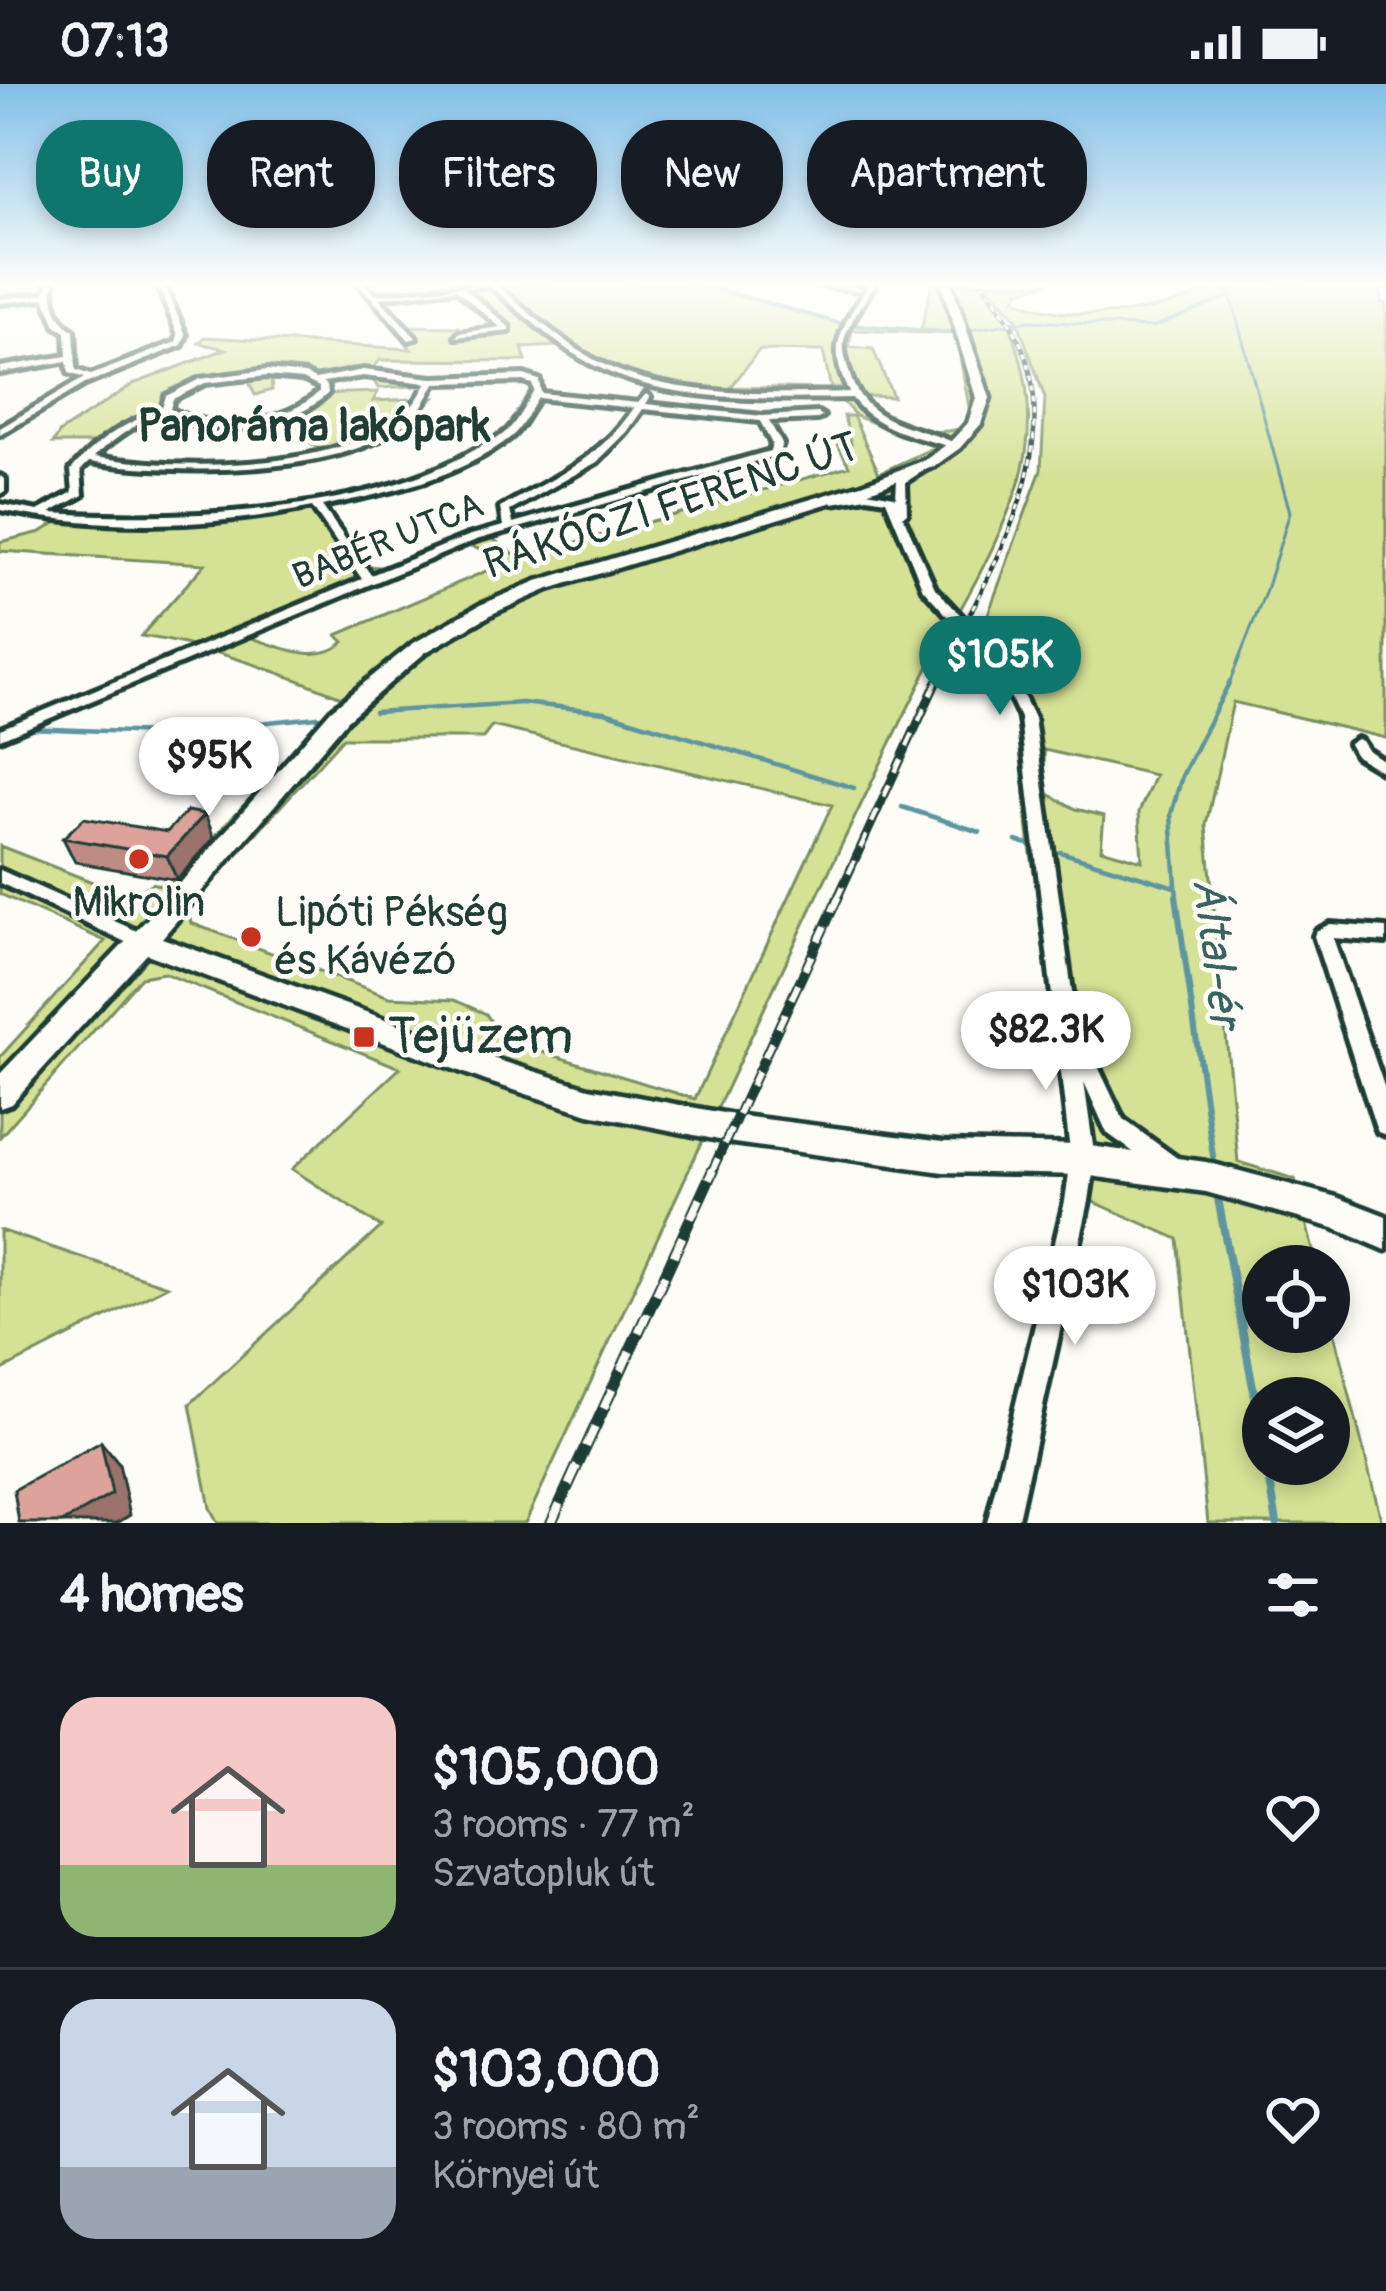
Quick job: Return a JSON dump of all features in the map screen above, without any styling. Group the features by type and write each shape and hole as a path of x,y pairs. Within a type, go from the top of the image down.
{"main road":[{"name":"RÁKÓCZI FERENC ÚT","path":"0,1095 339,715 419,648 487,609 543,585 791,509 888,495 955,445 974,424 982,398 967,350"},
{"path":"141,941 497,1072 590,1101 775,1135 922,1155 1083,1160 1206,1177 1386,1233"}],"street":[{"path":"70,350 74,373 92,378"},
{"path":"0,432 92,378 159,350"},
{"path":"581,350 602,366 658,382 748,393 853,395"},
{"path":"842,350 853,395 865,410 884,423 955,445"},
{"path":"0,370 70,358"},
{"path":"0,507 35,516 99,521 206,519 316,505 396,485 464,459 518,424 538,395 536,382 530,379 434,381 363,373 316,381 275,373 213,379 174,394 165,402 166,412"},
{"path":"35,516 79,494 76,472 86,459 140,420 166,412 187,422 215,424 281,417 322,397 324,389 316,381"},
{"path":"86,459 193,470 310,455 393,426 423,403 434,381"},
{"path":"508,525 504,510 593,460 624,430 658,382"},
{"path":"538,395 763,419 818,416"},
{"name":"BABÉR UTCA","path":"0,734 124,679 508,525 774,453 777,444 763,419"},
{"path":"791,509 850,496 888,495 930,463"},
{"path":"0,479 0,491"},
{"path":"888,495 929,589 990,652 1022,700 1083,1160 1002,1523"},
{"path":"316,505 369,581"},
{"path":"1357,744 1362,754 1386,769"},
{"path":"0,876 141,941"},
{"path":"1386,935 1330,931 1322,936 1386,1125"},
{"path":"1066,1019 1115,1126 1206,1177"}],"green space":[{"path":"223,350 523,350 526,361 380,360 371,370 444,379 436,385 378,388 371,376 315,386 271,376 272,390 255,395 246,376 202,384 176,397 172,405 178,415 149,419 112,443 53,443 60,432 133,384"},
{"path":"564,350 759,350 731,387 831,389 823,351 769,350 873,350 893,397 865,396 873,406 907,426 947,431 959,429 970,413 959,350 1017,350 1029,425 1024,465 982,569 911,701 825,879 525,1523 218,1523 210,1508 190,1404 381,1227 292,1169 400,1068 164,973 141,977 0,1137 0,1057 105,941 0,894 0,846 131,897 152,883 167,887 344,698 217,653 141,636 205,564 0,551 0,542 41,532 68,515 167,518 321,498 366,566 405,569 245,636 296,652 321,653 344,642 337,635 505,563 468,544 487,535 520,558 849,466 837,443 851,443 844,416 853,416 879,473 935,447 856,416 841,400 733,396 646,385 589,367","holes":["492,726 832,805 695,1099 503,1040 486,1014 454,1000 389,997 191,923 188,908 343,738 483,738"]},
{"path":"1028,350 1386,350 1386,738 1233,702 1206,825 1238,1162 1295,1179 1312,1245 1242,1245 1242,1353 1339,1353 1345,1377 1242,1377 1242,1485 1350,1485 1350,1396 1382,1523 1208,1523 1178,1239 1069,1191 1080,1149 1029,839 1018,728 1005,687 993,670 969,666 1041,470 1045,398","holes":["1044,750 1155,775 1139,812 1142,861 1101,849 1104,816 1076,809 1045,792"]},
{"path":"378,392 373,401 434,398 403,425 327,454 299,435 284,437 271,417 318,394"},
{"path":"0,1230 167,1286 0,1371"}],"building":[{"path":"187,811 205,814 167,856 63,838 84,818 167,832"},
{"path":"101,1442 112,1494 62,1523 19,1523 14,1490"}],"waterway":[{"name":"Által-ér","path":"1229,684 1290,512 1245,350"},
{"name":"Által-ér","path":"1177,899 1171,814 1182,776 1230,681"},
{"path":"374,712 522,703 605,712 854,788"},
{"path":"27,728 157,733 318,717"},
{"path":"902,807 980,832"},
{"path":"1016,841 1036,846"},
{"path":"1060,852 1175,887"},
{"name":"Által-ér","path":"1176,896 1215,1170"},
{"name":"Által-ér","path":"1217,1193 1251,1377"},
{"name":"Által-ér","path":"1271,1485 1277,1523"}],"railway":[{"path":"935,684 991,572 1022,494 1035,413 1023,350"},
{"path":"837,899 937,681"},
{"path":"711,1173 839,896"},
{"path":"551,1523 713,1170"}],"place":[{"name":"Mikrolin","path":"139,859"},
{"name":"Lipóti Pékség és Kávézó","path":"251,937"},
{"name":"Tejüzem","path":"364,1037"}],"district":[{"name":"Panoráma lakópark","path":"314,427"}]}
